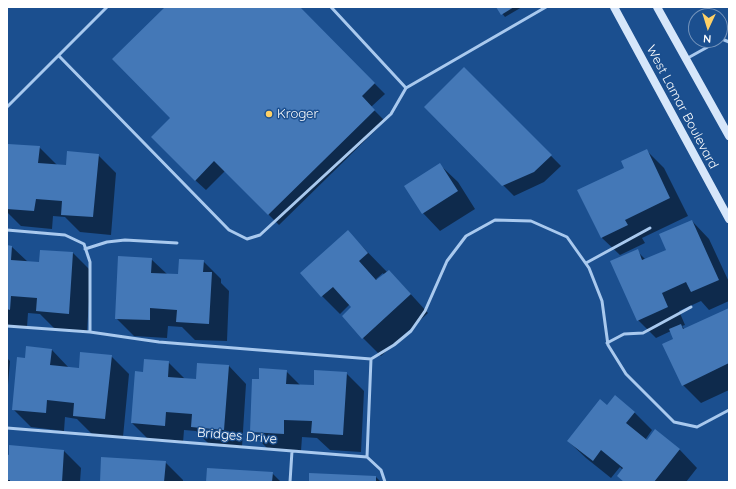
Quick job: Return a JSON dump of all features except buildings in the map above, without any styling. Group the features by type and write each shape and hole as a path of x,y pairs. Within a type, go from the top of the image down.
{"main road":[{"name":"West Lamar Boulevard","path":"614,7 729,219"},
{"name":"West Lamar Boulevard","path":"657,7 729,136"}],"lane":[{"path":"7,107 107,7"},
{"path":"331,7 406,88"},
{"path":"59,56 229,230 247,240 260,235 391,114 406,88 546,7"},
{"path":"686,59 722,39 729,42"},
{"path":"7,326 90,332 159,342 371,359 394,345 411,331 425,311 447,261 466,236 495,220 531,221 567,237 586,263 602,301 607,342 626,374 674,422 697,427 729,410"},
{"path":"586,263 650,228"},
{"path":"7,230 65,234 84,244 90,262 90,332"},
{"path":"85,249 107,242 125,240 177,243"},
{"path":"607,342 624,334 642,333 691,307"},
{"path":"371,359 367,457 381,470 385,482"},
{"name":"Bridges Drive","path":"7,428 367,457"},
{"path":"290,482 292,451"}],"place":[{"name":"Kroger","path":"269,114"}]}
